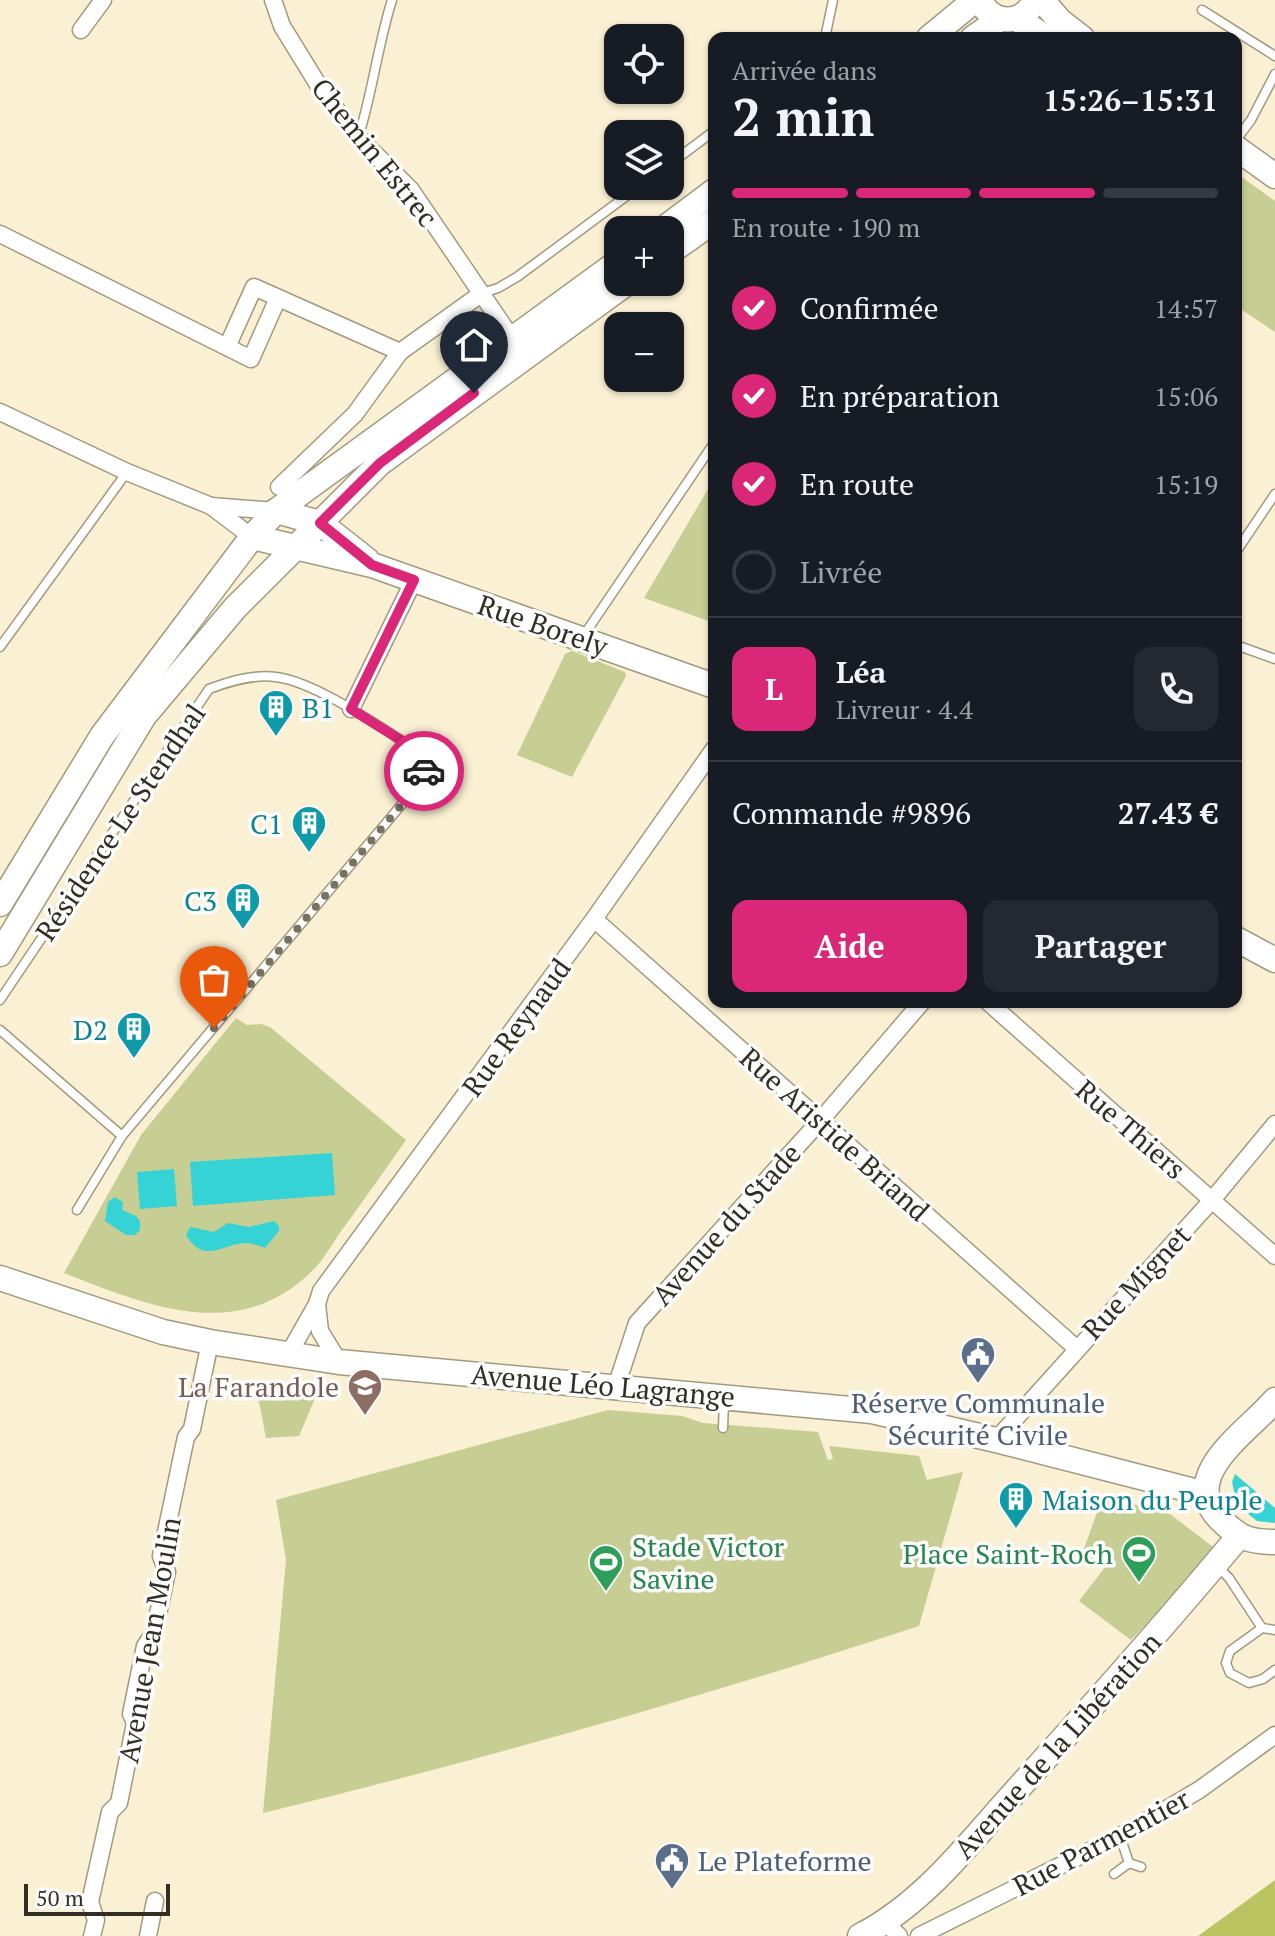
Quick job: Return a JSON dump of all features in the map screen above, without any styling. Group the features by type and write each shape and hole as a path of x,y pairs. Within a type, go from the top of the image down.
{"main road":[{"path":"937,32 978,0 986,11 1035,32"},
{"path":"984,32 1030,9 1035,0"},
{"path":"1042,0 1074,32"},
{"path":"1242,152 1275,176"},
{"path":"681,216 708,196"},
{"path":"684,242 708,225"},
{"path":"0,904 102,736 252,537 276,511 604,272"},
{"path":"0,954 144,716 248,596 380,463 609,296"},
{"path":"324,476 318,505 324,554"},
{"path":"276,511 320,523"},
{"name":"Rue Borely","path":"320,523 372,565"},
{"path":"248,596 253,570 252,537"},
{"name":"Rue Borely","path":"252,537 372,565 708,684"},
{"path":"1242,942 1275,960"},
{"name":"Avenue Léo Lagrange","path":"0,1278 163,1332 210,1342 339,1362 872,1411 1206,1494"},
{"path":"1275,1400 1266,1427 1217,1459 1209,1473 1206,1494 1217,1516 1239,1536 1257,1542 1275,1542"},
{"name":"Avenue de la Libération","path":"860,1936 892,1929 1151,1642 1239,1536"}],"street":[{"path":"81,30 103,0"},
{"name":"Chemin Estrec","path":"273,0 282,26 322,91 358,137 411,190 513,340"},
{"path":"0,234 251,359 278,298"},
{"path":"227,347 254,287 393,349"},
{"path":"279,487 355,414 393,349 481,294"},
{"path":"0,412 127,472 211,506 252,537"},
{"path":"211,506 276,511"},
{"path":"249,509 252,537"},
{"path":"351,709 414,580"},
{"name":"Rue Reynaud","path":"288,1355 317,1304 321,1291 708,762"},
{"name":"Rue Aristide Briand","path":"594,919 1076,1348"},
{"name":"Avenue du Stade","path":"616,1387 637,1323 820,1121 917,1008"},
{"name":"Rue Thiers","path":"995,1008 1275,1256"},
{"name":"Rue Mignet","path":"996,1440 1212,1200 1275,1124"},
{"path":"317,1304 320,1331 339,1362"},
{"name":"Avenue Jean Moulin","path":"92,1936 96,1920 90,1902 110,1812 119,1803 135,1723 131,1714 145,1646 154,1633 167,1572 161,1556 210,1342"},
{"name":"Rue Parmentier","path":"919,1936 1120,1836 1199,1790 1275,1735"},
{"path":"148,1936 155,1901"}],"lane":[{"path":"358,137 370,100 382,30 392,0"},
{"path":"826,32 833,0"},
{"path":"1202,10 1237,32"},
{"path":"1242,35 1275,56"},
{"path":"1242,132 1275,74"},
{"path":"684,154 708,136"},
{"path":"481,294 517,277 621,200"},
{"path":"582,638 708,452"},
{"path":"0,647 127,472"},
{"path":"1242,543 1275,494"},
{"path":"1242,647 1275,659"},
{"name":"Résidence Le Stendhal","path":"0,1000 209,689 232,680 273,676 292,680 351,709 420,752 425,768 419,784 122,1136 77,1210"},
{"path":"0,1030 122,1136"},
{"path":"723,1428 725,1396"},
{"path":"1215,1565 1229,1578 1262,1628"},
{"path":"1275,1630 1262,1628 1230,1651 1226,1663 1237,1678 1249,1683 1263,1679 1275,1670"},
{"path":"1120,1836 1129,1863"},
{"path":"1129,1863 1141,1867"},
{"path":"1114,1874 1129,1863"}],"green space":[{"path":"1242,177 1275,201 1275,332 1242,310"},
{"path":"708,489 708,621 644,598"},
{"path":"572,651 625,672 626,676 572,777 517,755 565,654"},
{"path":"236,1018 247,1025 270,1027 406,1140 318,1265 285,1292 256,1306 225,1312 193,1312 128,1297 64,1273 141,1135"},
{"path":"256,1386 318,1391 299,1436 266,1438"},
{"name":"Stade Victor Savine","path":"608,1410 682,1416 703,1423 818,1432 828,1460 833,1459 829,1446 919,1456 927,1480 963,1472 919,1626 593,1726 263,1813 286,1560 276,1500"},
{"name":"Place Saint-Roch","path":"1103,1496 1170,1514 1217,1550 1131,1640 1079,1601 1106,1566 1082,1554"},
{"path":"1275,1880 1275,1936 1198,1936"}],"water":[{"path":"332,1153 335,1195 193,1206 190,1162"},
{"path":"174,1169 177,1206 140,1209 137,1172"},
{"path":"115,1197 123,1202 122,1210 140,1221 140,1230 135,1235 126,1235 105,1221 108,1202"},
{"path":"274,1221 279,1231 265,1248 246,1243 206,1251 199,1249 186,1235 190,1227 214,1232 228,1223 249,1227"},
{"path":"1235,1474 1275,1508 1275,1523 1257,1521 1237,1505 1232,1482"}],"way so far":[{"path":"214,1028 419,784 424,771"}],"place":[{"name":"B1","path":"276,738"},
{"name":"C1","path":"309,854"},
{"name":"C3","path":"243,931"},
{"name":"D2","path":"134,1060"},
{"name":"Réserve Communale Sécurité Civile","path":"978,1385"},
{"name":"La Farandole","path":"365,1417"},
{"name":"Maison du Peuple","path":"1016,1530"},
{"name":"Place Saint-Roch","path":"1139,1584"},
{"name":"Stade Victor Savine","path":"606,1593"},
{"name":"Le Plateforme","path":"672,1891"}],"route":[{"path":"424,771 420,752 351,709 414,580 372,565 320,523 380,463 474,393"}]}
